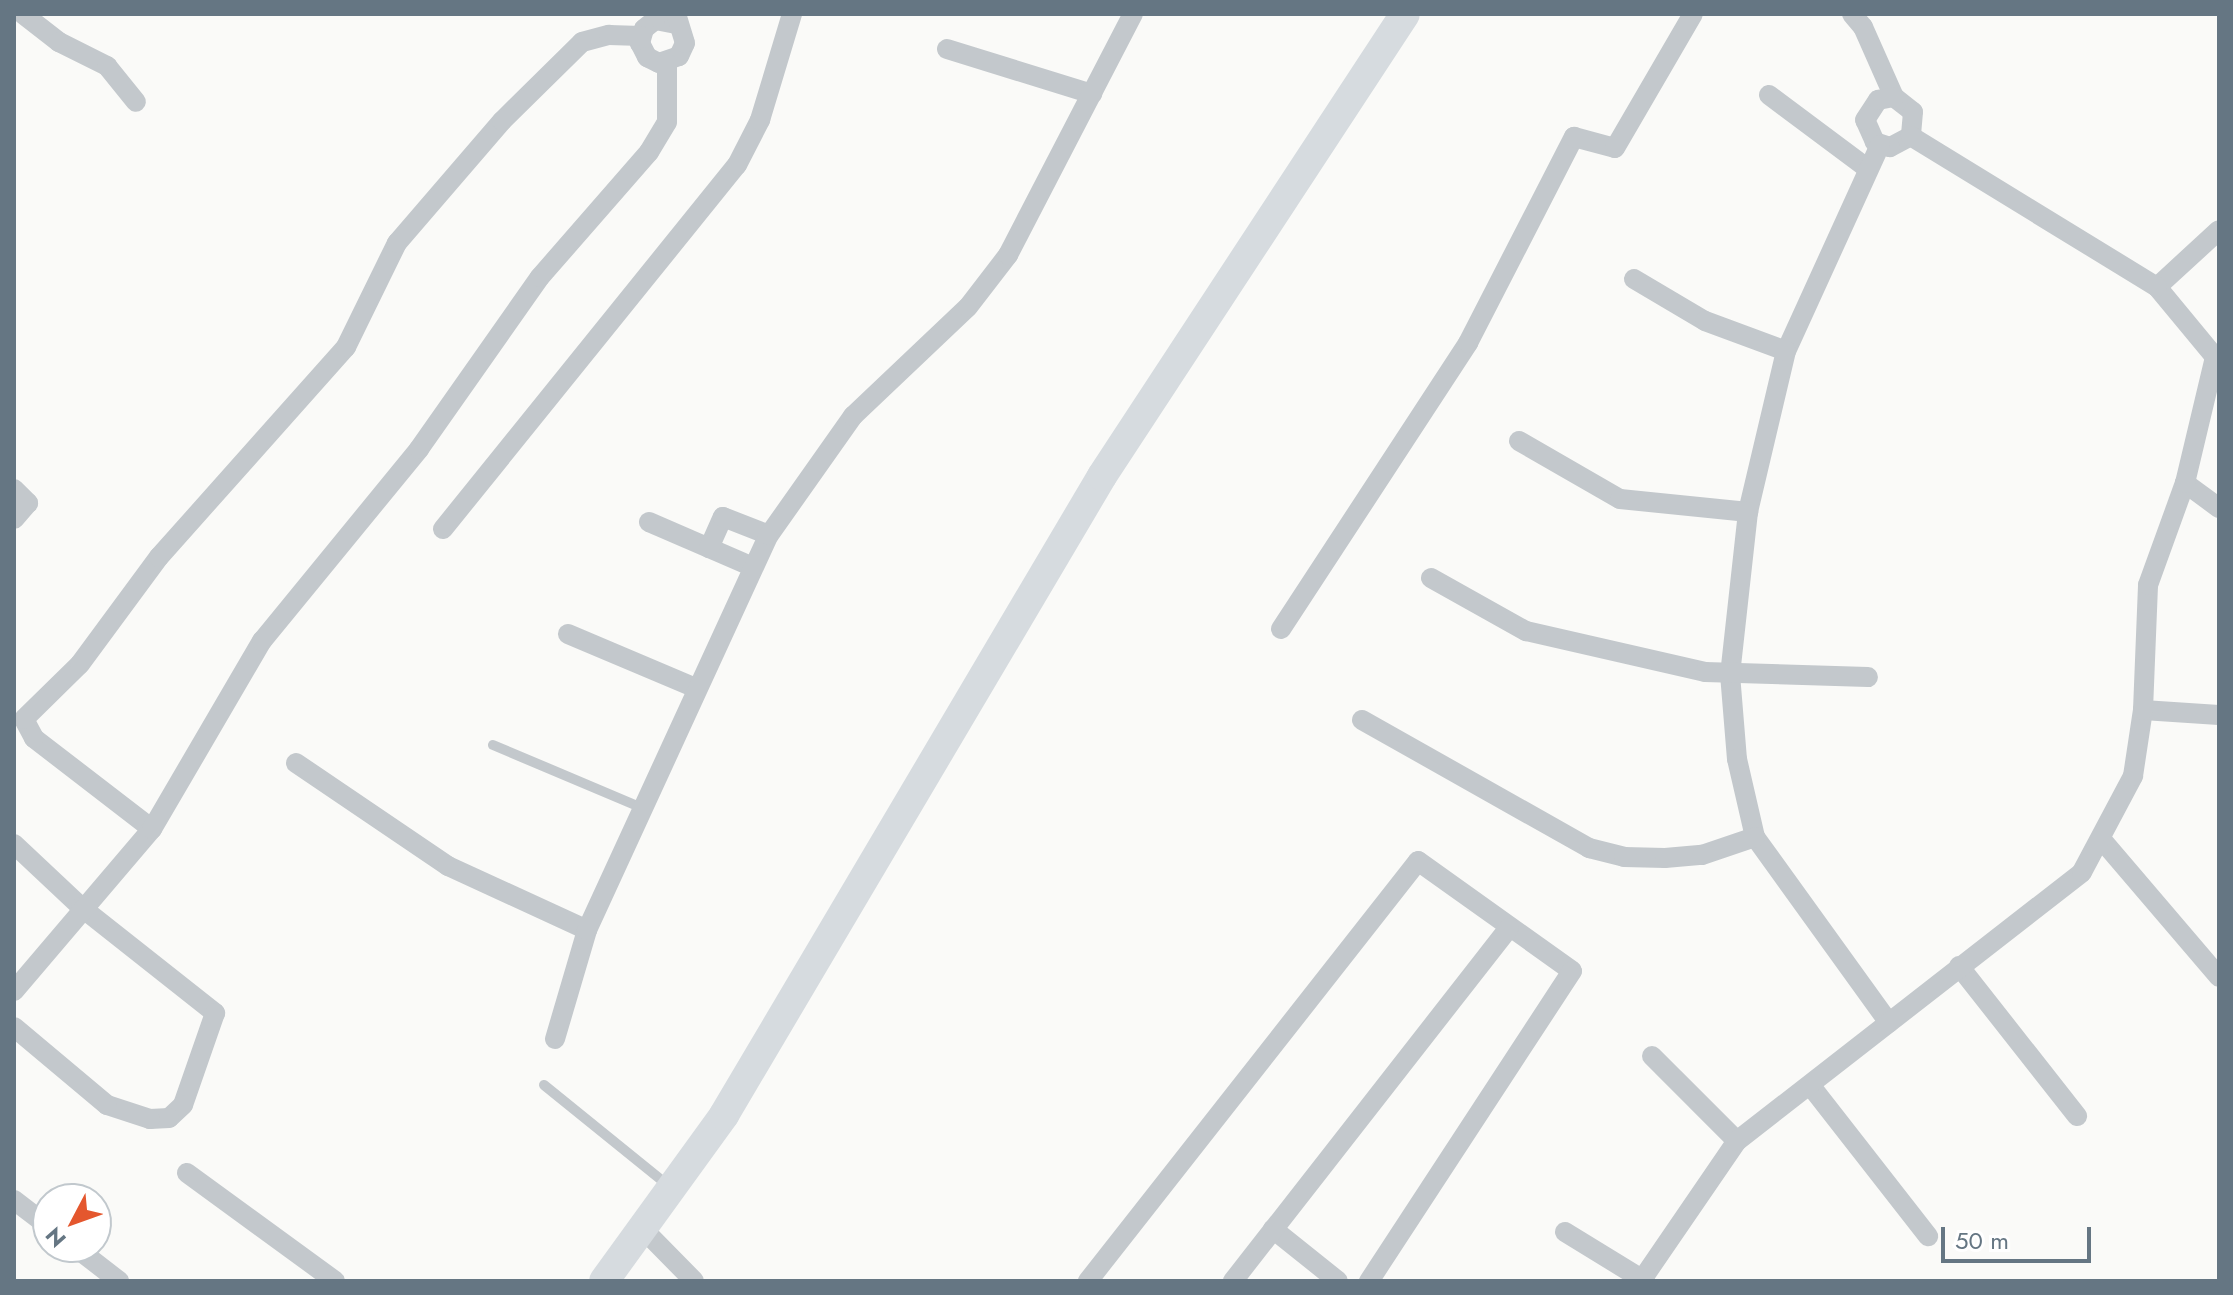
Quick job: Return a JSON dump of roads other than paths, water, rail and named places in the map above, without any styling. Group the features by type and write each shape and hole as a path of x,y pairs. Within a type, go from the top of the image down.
{"street":[{"path":"23,14 59,42 107,66 136,102"},
{"path":"443,529 737,165 760,120 792,14"},
{"path":"555,1039 587,930 640,807 769,535 853,416 968,307 1008,255 1133,14"},
{"path":"604,1281 724,1115 1102,476 1405,14"},
{"path":"1281,629 1468,343 1574,137 1615,148 1693,14"},
{"path":"1852,14 1863,27 1894,97 1913,112 1911,136 1898,146 1880,145 1866,129 1867,112 1878,100 1894,97"},
{"path":"152,829 34,738 24,719 80,664 159,557 346,347 397,243 502,121 582,42 641,36 655,20 676,19 685,43 679,56 667,63 647,57 641,36"},
{"path":"947,49 1092,94"},
{"path":"14,991 81,907 152,829 262,641 419,449 540,277 605,207 662,132 669,111 667,63"},
{"path":"1769,95 1867,168"},
{"path":"1565,1232 1642,1280 1737,1141 2082,872 2102,840 2133,776 2143,710 2148,585 2185,483 2217,357 2190,320 2157,287 1911,136"},
{"path":"1880,145 1786,351 1748,512 1730,674 1737,759 1755,837 1889,1023"},
{"path":"2157,287 2219,230"},
{"path":"1634,279 1705,321 1786,351"},
{"path":"1519,441 1620,499 1748,512"},
{"path":"2185,483 2219,508"},
{"path":"14,489 28,503 14,519"},
{"path":"709,548 723,517 769,535"},
{"path":"649,522 753,567"},
{"path":"1431,578 1526,631 1730,674 1868,677"},
{"path":"568,634 696,688"},
{"path":"2143,710 2219,715"},
{"path":"1362,720 1589,848 1624,857 1665,858 1702,855 1755,837"},
{"path":"296,763 448,866 587,930"},
{"path":"2102,840 2219,977"},
{"path":"14,844 81,907 215,1013 183,1105 169,1118 150,1119 107,1105 14,1027"},
{"path":"1088,1281 1418,861 1572,971 1369,1281"},
{"path":"1233,1281 1509,928"},
{"path":"1959,966 2077,1116"},
{"path":"1652,1056 1737,1141"},
{"path":"1810,1085 1928,1236"},
{"path":"187,1173 335,1281"},
{"path":"14,1200 32,1214"},
{"path":"642,1228 694,1281"},
{"path":"1273,1229 1338,1281"},
{"path":"96,1263 119,1281"}],"lane":[{"path":"493,745 640,807"},
{"path":"544,1085 671,1188"}]}
